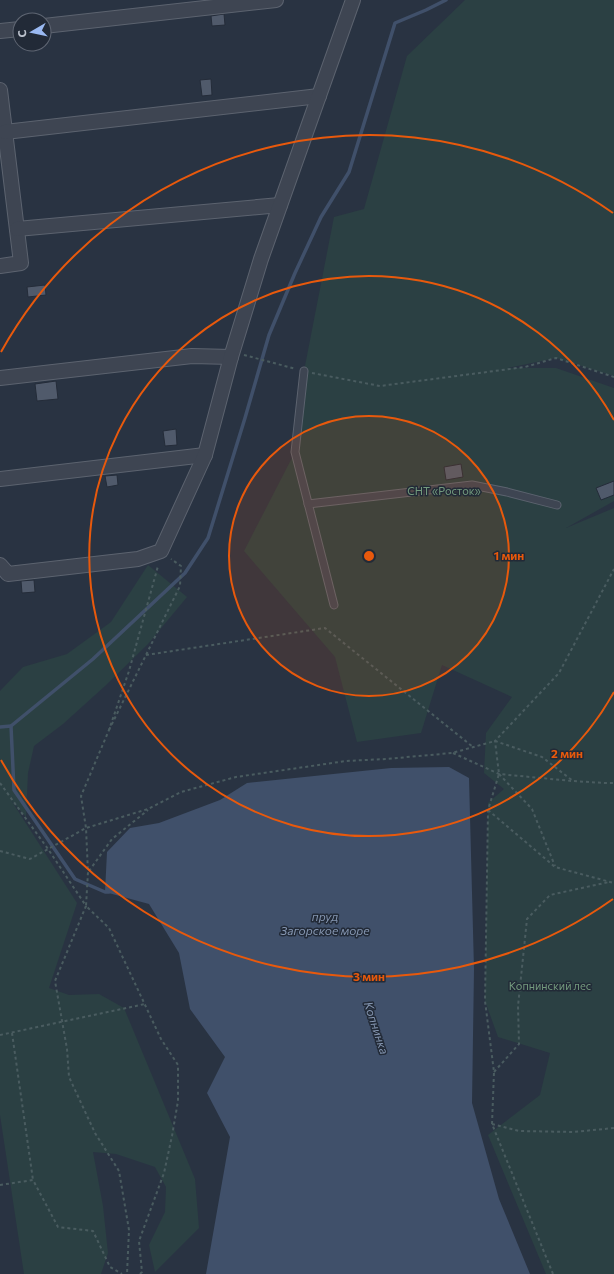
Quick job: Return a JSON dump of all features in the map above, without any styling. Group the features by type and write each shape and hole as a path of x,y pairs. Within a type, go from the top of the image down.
{"street":[{"path":"52,25 276,0"},
{"path":"0,565 8,574 138,559 161,551 205,455 231,356 260,258 353,0"},
{"path":"0,31 12,30"},
{"path":"5,132 319,96"},
{"path":"0,266 20,263 1,99"},
{"path":"17,230 280,205"},
{"path":"0,378 192,356 231,356"},
{"path":"0,479 205,455"}],"lane":[{"path":"304,371 295,452 334,605"},
{"path":"308,504 472,485 507,492 557,505"}],"path":[{"path":"231,356 238,353 304,371 380,386 525,367 556,358 614,377"},
{"path":"109,730 129,671 161,551"},
{"path":"127,1274 129,1230 119,1171 95,1133 69,1077 67,1050 55,981 86,906 87,899 88,872 86,828 81,796 109,730 180,586 181,566"},
{"path":"0,851 30,859 86,828 148,809 181,792 236,777 346,761 452,753 495,741 559,674 614,569"},
{"path":"146,656 325,628 473,747"},
{"path":"495,741 500,774 488,810 485,1001 494,1072 492,1124 553,1274"},
{"path":"495,741 542,757 573,781"},
{"path":"452,753 500,774 573,781 614,783"},
{"path":"500,774 532,808 555,867"},
{"path":"0,783 49,849 86,906 109,928 161,1039 178,1065 178,1100 164,1173 139,1241 142,1272 140,1274"},
{"path":"88,872 112,839 148,809"},
{"path":"488,810 555,867 614,884"},
{"path":"494,1072 519,1044 518,1006 527,919 550,895 608,882"},
{"path":"0,1035 145,1004"},
{"path":"12,1033 33,1180 58,1227 93,1231 110,1268 122,1274"},
{"path":"492,1124 520,1131 573,1132 614,1128"},
{"path":"0,1185 33,1180"}],"green space":[{"path":"465,0 614,0 614,376 556,358 508,368 556,368 614,388 614,501 566,528 614,508 614,1274 546,1274 488,1135 540,1095 550,1053 498,1037 485,1001 488,803 504,789 484,773 486,733 512,697 442,665 421,733 357,742 335,657 244,551 295,452 304,371 334,217 364,209 407,56"},
{"path":"148,565 187,597 148,644 105,686 63,724 34,746 28,773 26,817 11,800 77,903 49,988 69,995 99,994 124,1008 195,1179 199,1228 155,1272 149,1245 165,1212 166,1187 155,1167 116,1154 93,1152 103,1206 108,1253 101,1274 24,1274 0,1115 0,691 23,667 67,654 111,622"}],"water":[{"name":"пруд Загорское море","path":"449,767 469,778 474,969 472,1103 499,1199 530,1274 206,1274 230,1137 207,1093 225,1057 190,1009 179,953 149,904 105,892 107,852 130,828 159,823 220,800 247,783 391,768"}],"building":[{"path":"224,14 225,25 212,26 211,16"},
{"path":"211,79 212,95 202,96 200,80"},
{"path":"45,285 46,295 28,297 27,287"},
{"path":"56,381 58,399 37,401 35,384"},
{"path":"176,429 177,445 165,446 163,431"},
{"path":"461,464 463,477 446,480 444,467"},
{"path":"117,475 118,485 107,487 105,476"},
{"path":"614,481 614,495 601,500 596,488"},
{"path":"34,580 35,592 22,593 21,581"}],"waterway":[{"path":"109,892 105,892 75,879 14,790 11,726 93,659 185,573 208,538 269,335 295,273 321,217 349,172 395,23 446,0"},
{"path":"0,727 11,726"}],"park label":[{"name":"СНТ «Росток»","path":"444,491"},
{"name":"Копнинский лес","path":"550,986"}],"water label":[{"name":"Копнинка","path":"376,1028"}]}
